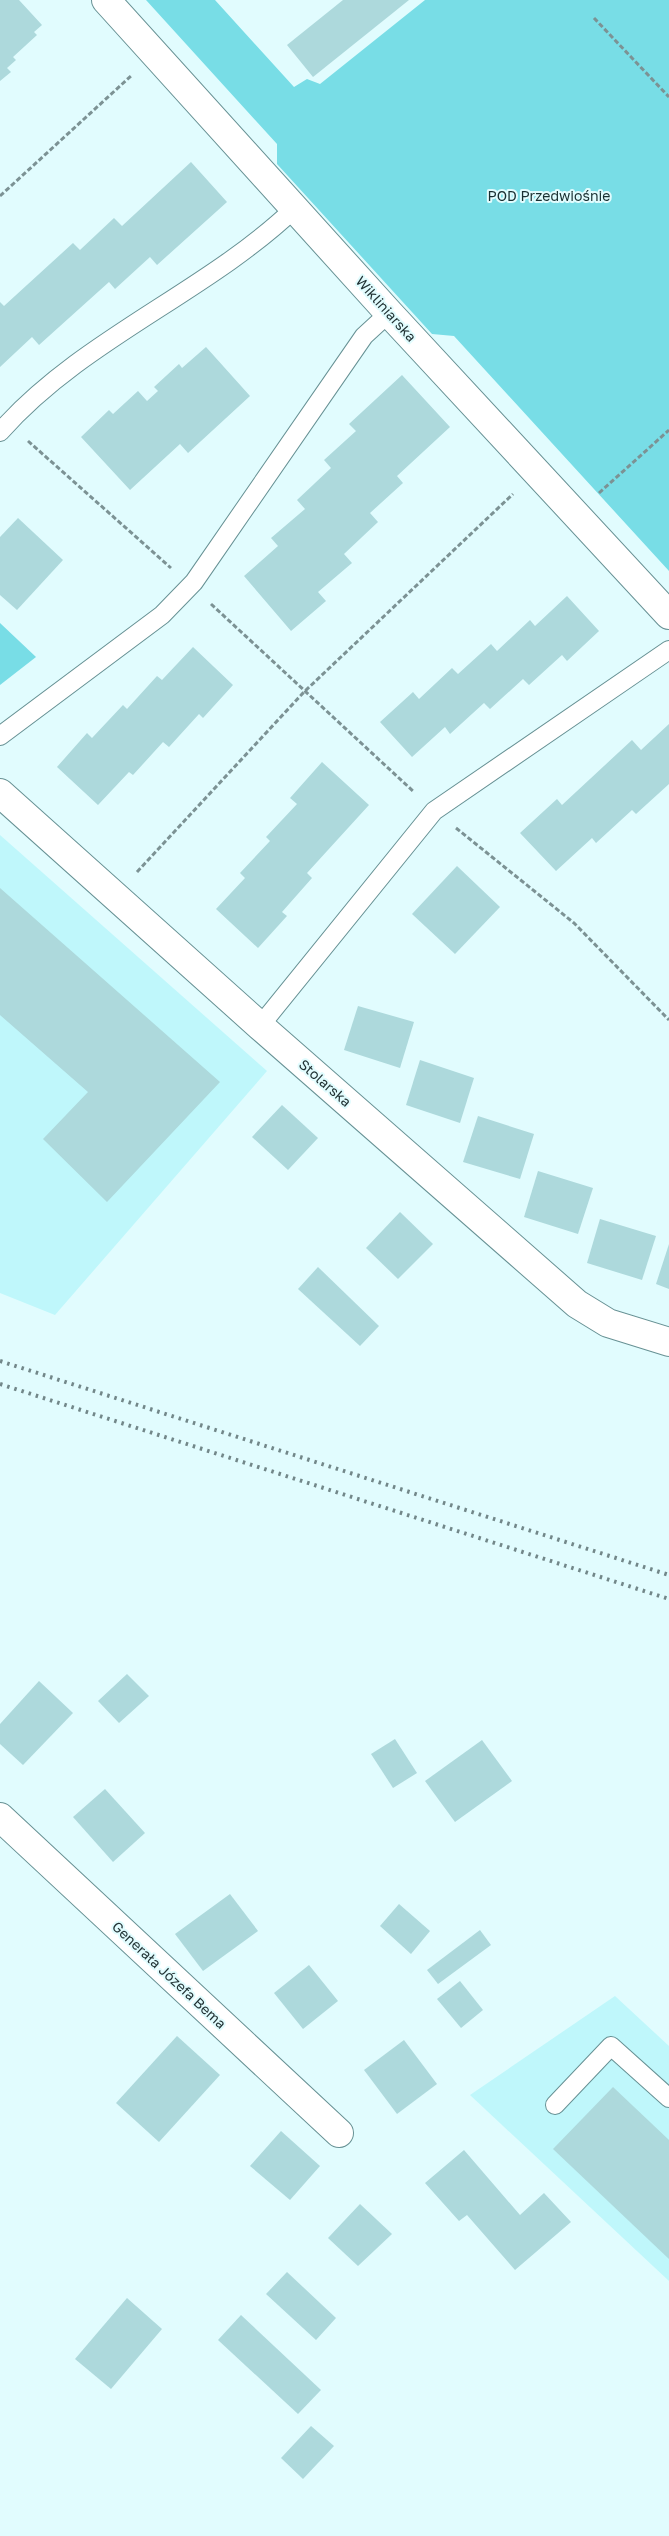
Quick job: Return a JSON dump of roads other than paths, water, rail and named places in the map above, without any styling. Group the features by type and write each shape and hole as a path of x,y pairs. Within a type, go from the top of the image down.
{"street":[{"name":"Wikliniarska","path":"106,0 389,313 669,615"},
{"name":"Stolarska","path":"0,793 114,897 577,1304 608,1323 669,1342"},
{"name":"Generała Józefa Bema","path":"0,1817 339,2133"}],"lane":[{"path":"4,428 36,396 82,361 266,237 295,208"},
{"path":"0,736 162,614 191,586 364,336 389,313"},
{"path":"260,1026 434,810 669,650"},
{"path":"555,2105 611,2046 669,2098"}],"railway":[{"path":"0,1361 669,1575"},
{"path":"0,1384 669,1599"}],"park label":[{"name":"POD Przedwiośnie","path":"549,196"}]}
